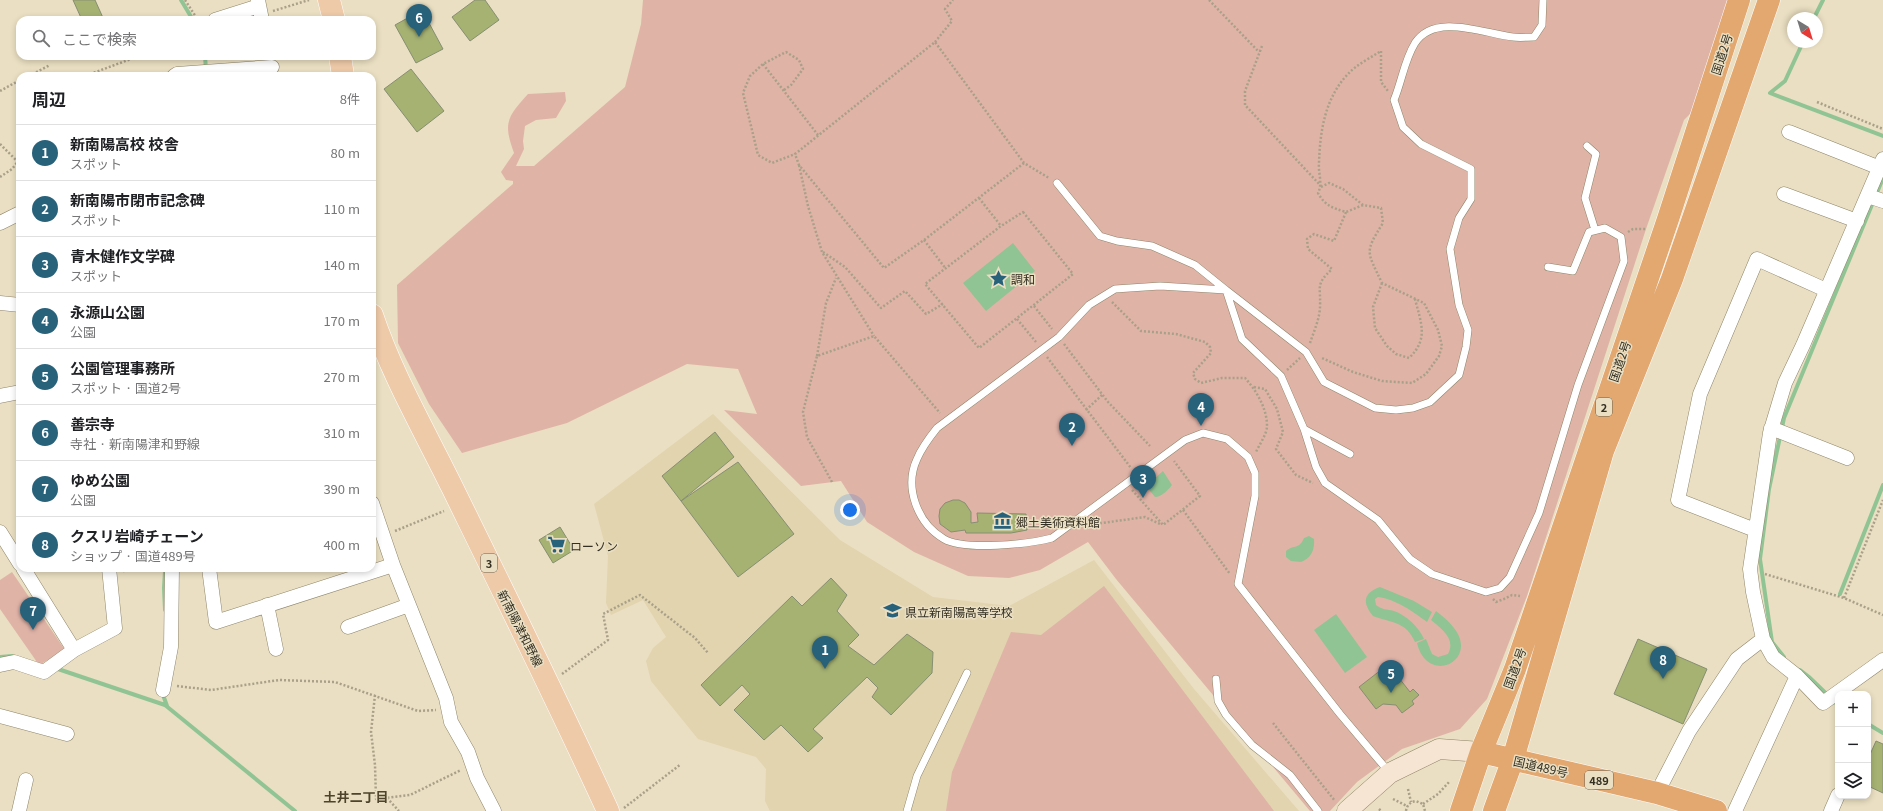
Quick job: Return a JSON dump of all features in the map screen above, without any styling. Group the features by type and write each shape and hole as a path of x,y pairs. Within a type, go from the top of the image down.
{"highway":[{"name":"国道2号","path":"1461,811 1481,752 1515,669 1668,219 1739,0"},
{"name":"国道2号","path":"1494,811 1513,759 1603,451 1672,279 1769,0"},
{"name":"国道489号","path":"1481,752 1657,793 1716,811"}],"main road":[{"path":"329,0 333,16"},
{"path":"341,60 342,72"},
{"name":"新南陽津和野線","path":"376,327 381,342 410,406 561,709 615,811"}],"street":[{"path":"233,16 260,10"},
{"path":"221,72 272,66"},
{"path":"1789,132 1881,164 1803,346 1785,383 1771,428 1750,569 1753,592 1764,639 1773,657 1797,676 1823,702 1883,660"},
{"path":"1784,194 1857,221"},
{"path":"1868,196 1883,201"},
{"path":"0,223 16,215"},
{"path":"1755,530 1678,500 1700,394 1757,259 1826,290"},
{"path":"0,303 16,305"},
{"path":"0,396 16,393"},
{"path":"1771,428 1847,458"},
{"path":"376,514 393,565 446,698 451,722 473,764 477,778 494,811"},
{"path":"0,532 16,558"},
{"path":"376,570 393,565"},
{"path":"25,572 74,650"},
{"path":"0,665 14,662 44,672 74,650 115,628 109,572"},
{"path":"164,687 171,647 172,572"},
{"path":"210,572 216,622 371,572"},
{"path":"268,605 276,649"},
{"path":"348,627 409,605"},
{"path":"1657,793 1689,731 1737,660 1764,639"},
{"path":"1735,811 1797,676"},
{"path":"0,716 67,734"},
{"path":"1342,808 1390,773 1439,749 1481,752"},
{"path":"19,811 26,780"},
{"path":"1831,811 1836,799"}],"lane":[{"path":"1057,184 1100,236 1117,241 1152,246 1195,265 1306,352 1324,382 1375,408 1396,410 1413,408 1430,402 1459,375 1466,346 1468,330 1459,305 1450,249 1458,218 1471,199 1471,169 1421,144 1403,127 1394,100 1406,62 1416,42 1423,35 1435,28 1453,26 1514,38 1534,37 1542,25 1543,0"},
{"path":"1587,146 1596,154 1585,198 1595,230"},
{"path":"1226,290 1242,339 1281,376 1304,429 1316,467 1325,483 1378,520 1410,559 1432,574 1486,592 1500,588 1510,577 1539,513 1578,385 1624,262 1621,237 1605,228 1589,232 1573,271 1548,268"},
{"path":"1226,290 1160,286 1115,289 1089,305 1059,337 937,428 926,442 916,460 912,483 916,506 925,523 944,539 968,545 1033,543 1052,538 1185,440 1203,433 1227,439 1248,457 1255,473 1255,496 1238,584 1340,714 1390,773"},
{"path":"1304,429 1350,454"},
{"path":"907,811 917,776 967,673"},
{"path":"1216,679 1218,701 1226,715 1252,745 1290,775 1318,811"}],"path":[{"path":"185,0 195,16"},
{"path":"260,10 308,0"},
{"path":"784,90 791,85 802,69 799,60 786,52 764,64 750,76 743,93 758,155 772,163 795,154 934,42 952,21 945,9 953,0"},
{"path":"1209,0 1259,52"},
{"path":"934,42 1024,163 1057,184"},
{"path":"1262,46 1245,91 1246,105 1321,187"},
{"path":"1363,205 1346,212 1328,207 1322,201 1318,193 1321,187 1319,163 1324,113 1336,89 1349,73 1381,51 1381,82 1394,100"},
{"path":"96,72 128,60"},
{"path":"764,64 818,135"},
{"path":"37,72 50,65"},
{"path":"0,91 16,82"},
{"path":"1817,102 1883,129"},
{"path":"0,144 16,157"},
{"path":"795,154 799,165 808,206 822,252 874,336 947,420"},
{"path":"799,165 884,268 924,240 1024,163"},
{"path":"0,177 12,169 16,164"},
{"path":"1306,352 1353,372 1382,381 1412,383 1426,374 1439,356 1442,346 1438,330 1424,302 1382,283 1369,255 1371,242 1383,222 1381,208 1363,205 1343,189 1329,183 1321,187"},
{"path":"979,198 1001,226"},
{"path":"1023,212 1074,274 979,348 925,284 946,269 1001,226 1023,212"},
{"path":"1281,376 1306,352 1320,306 1318,290 1324,277 1332,269 1308,249 1307,240 1314,234 1334,241 1346,212"},
{"path":"1621,237 1633,229 1646,229"},
{"path":"924,240 946,269"},
{"path":"822,252 845,267 881,308 905,291 926,314 943,304"},
{"path":"832,482 807,437 802,412 818,356 826,303 837,278"},
{"path":"1382,283 1373,307 1375,328 1387,346 1396,354 1409,358 1416,351 1422,340 1421,323 1415,299"},
{"path":"1105,295 1141,331 1176,334 1205,342 1210,347 1211,353 1193,373 1195,379 1201,383 1222,378 1245,378 1254,388 1264,409 1267,427 1251,463"},
{"path":"1034,306 1102,395 1150,446"},
{"path":"1017,319 1137,476"},
{"path":"818,356 874,336"},
{"path":"1254,388 1265,389 1277,409 1283,432 1276,450 1296,475 1318,485 1325,483"},
{"path":"1086,410 1102,395"},
{"path":"1163,525 1200,496 1167,453"},
{"path":"1127,484 1163,525"},
{"path":"1844,598 1883,500"},
{"path":"384,536 446,510"},
{"path":"1183,510 1238,584"},
{"path":"1072,523 1086,525 1146,517 1163,525"},
{"path":"1750,569 1844,598 1883,615"},
{"path":"560,676 608,640 603,614 640,595 695,638 708,653"},
{"path":"164,687 211,690 279,680 335,682 418,711 449,710"},
{"path":"375,695 371,732 375,765 376,799 410,795 473,764"},
{"path":"1273,723 1342,808"},
{"path":"615,811 681,764"},
{"path":"1423,804 1438,794 1450,781"},
{"path":"1408,789 1410,802"},
{"path":"387,798 399,811"},
{"path":"1393,799 1407,806"},
{"path":"1406,811 1410,802 1416,800 1423,804 1425,811"}],"shaded area":[{"path":"643,0 1734,0 1725,79 1684,120 1646,229 1527,596 1487,699 1460,729 1402,749 1357,782 1330,811 1310,811 1116,579 1088,542 1040,570 1009,578 968,576 914,552 867,522 841,481 801,486 724,410 757,414 738,369 687,364 567,423 462,453 429,404 398,343 397,285 513,184 513,181 506,180 501,172 514,153 509,134 509,121 515,109 528,94 565,92 566,101 556,118 536,120 525,126 523,141 524,149 516,166 534,166 625,87 641,24"},
{"path":"1013,243 1035,271 986,311 963,283"},
{"name":"県立新南陽高等学校","path":"713,414 840,540 933,597 1009,606 1094,560 1194,689 1299,811 770,811 765,801 766,769 756,757 698,739 651,681 646,661 653,648 666,637 643,600 611,615 606,603 608,556 594,504"},
{"path":"1163,471 1172,485 1163,494 1155,497 1146,486"},
{"path":"1309,536 1314,539 1313,550 1310,556 1301,562 1291,561 1286,557 1286,551 1298,546 1304,538"},
{"path":"12,572 65,650 39,665 0,609 0,580"},
{"path":"1104,586 1274,811 946,811 952,772 1011,632 1041,635"},
{"path":"1380,587 1414,601 1432,612 1427,622 1398,603 1384,598 1378,597 1375,599 1378,607 1394,611 1407,618 1419,630 1424,639 1415,642 1403,626 1373,616 1367,607 1366,599 1370,592"},
{"path":"1436,611 1453,627 1460,639 1461,648 1458,656 1452,662 1437,666 1429,662 1422,655 1417,643 1426,639 1432,654 1438,657 1448,654 1450,644 1447,635 1431,620"},
{"path":"1336,614 1367,657 1345,673 1314,630"}],"building":[{"path":"73,0 95,0 102,16 80,16"},
{"path":"475,0 485,0 499,20 470,41 452,17"},
{"path":"422,10 443,49 416,63 395,25"},
{"path":"411,69 444,111 417,132 384,89"},
{"path":"715,432 734,457 681,501 662,476"},
{"path":"738,462 794,534 738,577 681,501"},
{"path":"953,500 959,500 965,503 971,512 971,523 978,522 977,513 1026,514 1027,530 1011,533 966,533 965,530 951,532 940,524 939,516 940,509 945,503"},
{"name":"ローソン","path":"560,527 574,550 553,563 539,540"},
{"path":"831,578 847,595 837,611 859,635 848,646 874,665 907,634 933,652 932,673 891,715 872,697 878,688 867,677 813,729 823,738 808,752 781,725 764,740 734,710 750,694 742,685 720,706 701,685 792,596 802,606"},
{"path":"1638,639 1707,669 1683,724 1614,694"},
{"path":"1381,670 1387,678 1399,678 1410,692 1413,689 1419,695 1412,701 1414,704 1402,713 1396,705 1383,704 1376,709 1359,687"},
{"path":"1876,741 1883,744 1883,793 1871,787 1871,752"}],"waterway":[{"path":"181,0 191,16"},
{"path":"1817,12 1823,0"},
{"path":"1800,48 1785,81 1770,93 1883,136"},
{"path":"205,60 206,70"},
{"path":"1784,657 1772,642 1760,559 1769,489 1784,418 1883,178"},
{"path":"1840,594 1883,485"},
{"path":"165,572 165,610"},
{"path":"0,657 12,656"},
{"path":"55,668 165,705 295,811"},
{"path":"1800,670 1835,702"},
{"path":"162,692 167,706"},
{"path":"1871,726 1883,733"}],"place":[{"name":"善宗寺","path":"419,37"},
{"name":"調和","path":"998,278"},
{"name":"永源山公園","path":"1201,426"},
{"name":"新南陽市閉市記念碑","path":"1072,446"},
{"name":"青木健作文学碑","path":"1143,498"},
{"name":"郷土美術資料館","path":"1003,521"},
{"name":"ローソン","path":"557,545"},
{"name":"県立新南陽高等学校","path":"892,611"},
{"name":"ゆめ公園","path":"33,630"},
{"name":"新南陽高校 校舎","path":"825,669"},
{"name":"クスリ岩崎チェーン","path":"1663,679"},
{"name":"公園管理事務所","path":"1391,693"}],"district":[{"name":"土井二丁目","path":"356,796"}]}
